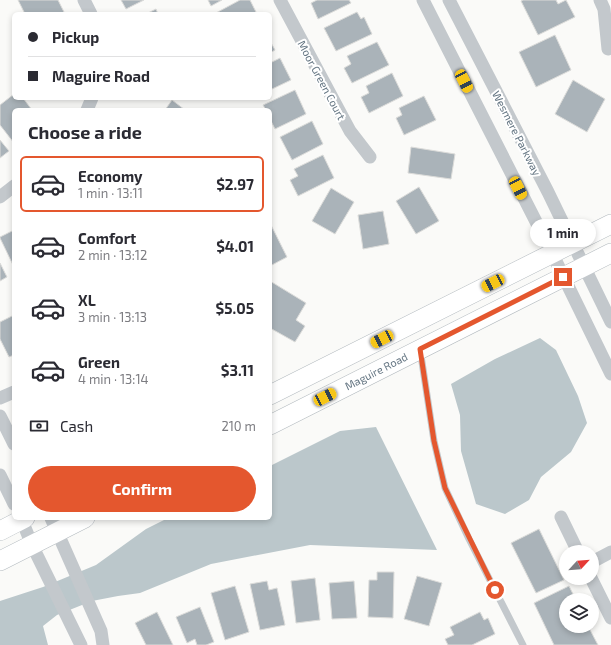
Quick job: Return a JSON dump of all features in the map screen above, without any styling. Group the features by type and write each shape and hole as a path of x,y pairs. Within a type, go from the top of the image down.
{"main road":[{"path":"272,394 611,224"},
{"name":"Maguire Road","path":"272,424 611,253"},
{"path":"0,531 14,520"},
{"path":"0,561 32,545 54,525 76,520"}],"street":[{"path":"84,0 90,12"},
{"name":"Moor Green Court","path":"280,0 350,131 370,157"},
{"path":"423,0 552,253 611,374"},
{"name":"Wesmere Parkway","path":"449,0 573,243 611,322"},
{"path":"600,0 604,9 608,49"},
{"path":"0,197 12,188"},
{"path":"0,398 12,393"},
{"path":"0,416 12,440"},
{"path":"0,475 12,499"},
{"path":"561,517 575,545"},
{"path":"22,520 32,545 81,645"},
{"path":"54,525 101,631 103,645"},
{"path":"599,558 611,552"},
{"path":"594,585 611,618"}],"lane":[{"path":"420,349 434,441 445,488 523,645"}],"shaded area":[{"path":"540,338 556,350 578,396 587,423 571,452 541,477 529,500 505,514 476,504 461,451 460,415 451,384 495,359"},
{"path":"376,427 437,550 310,545 211,564 140,593 92,601 57,615 43,626 48,645 0,645 0,601 43,587 96,565 146,529 164,520 272,520 272,465 340,431"}],"building":[{"path":"18,0 58,0 64,12 24,12"},
{"path":"121,0 144,0 126,9"},
{"path":"208,0 222,0 211,6"},
{"path":"240,0 250,0 256,12 218,12"},
{"path":"317,0 349,0 351,3 318,19 311,3"},
{"path":"556,0 558,4 566,0 575,17 538,35 521,1"},
{"path":"156,9 157,12 150,12"},
{"path":"357,12 361,19 364,17 372,34 336,51 324,28"},
{"path":"555,35 571,70 536,87 519,52"},
{"path":"377,42 389,65 352,83 344,68 351,64 347,56"},
{"path":"272,45 275,50 272,52"},
{"path":"280,58 291,80 272,89 272,62"},
{"path":"392,73 403,96 369,113 361,97 369,93 366,86"},
{"path":"573,80 605,99 587,132 555,114"},
{"path":"295,90 306,114 275,129 272,123 272,108 265,108 263,105"},
{"path":"12,96 12,100 24,100 30,108 12,108 12,140 0,125 0,105"},
{"path":"424,96 436,120 404,135 396,118 402,115 399,108"},
{"path":"172,100 182,108 166,108"},
{"path":"312,121 323,144 292,160 280,137"},
{"path":"0,140 9,151 0,158"},
{"path":"411,147 455,154 451,179 408,173"},
{"path":"323,155 334,178 298,196 290,180 298,176 294,169"},
{"path":"419,187 439,221 416,234 396,201"},
{"path":"331,188 354,202 335,234 312,221"},
{"path":"383,211 389,244 363,249 358,215"},
{"path":"272,227 287,257 272,265"},
{"path":"12,231 12,263 0,238"},
{"path":"0,263 7,277 0,281"},
{"path":"272,282 306,303 296,320 305,326 295,342 272,329"},
{"path":"12,316 12,356 9,357 0,339 0,322"},
{"path":"539,529 559,570 559,582 536,593 511,543"},
{"path":"377,572 394,572 393,618 368,617 369,580 377,580"},
{"path":"417,576 442,583 429,626 404,619"},
{"path":"315,578 320,620 296,623 291,581"},
{"path":"267,581 269,590 277,588 285,625 260,630 250,584"},
{"path":"354,581 357,618 332,619 329,583"},
{"path":"235,586 249,632 225,640 211,593"},
{"path":"569,586 572,593 559,593 559,633 592,633 598,645 554,645 534,603"},
{"path":"200,607 214,642 206,645 197,645 195,639 187,643 176,617"},
{"path":"157,612 173,645 146,645 135,623"},
{"path":"480,612 484,620 488,618 495,634 472,645 448,645 445,639 454,635 450,627"}],"route":[{"path":"495,590 445,488 434,441 420,349 563,277"}]}
